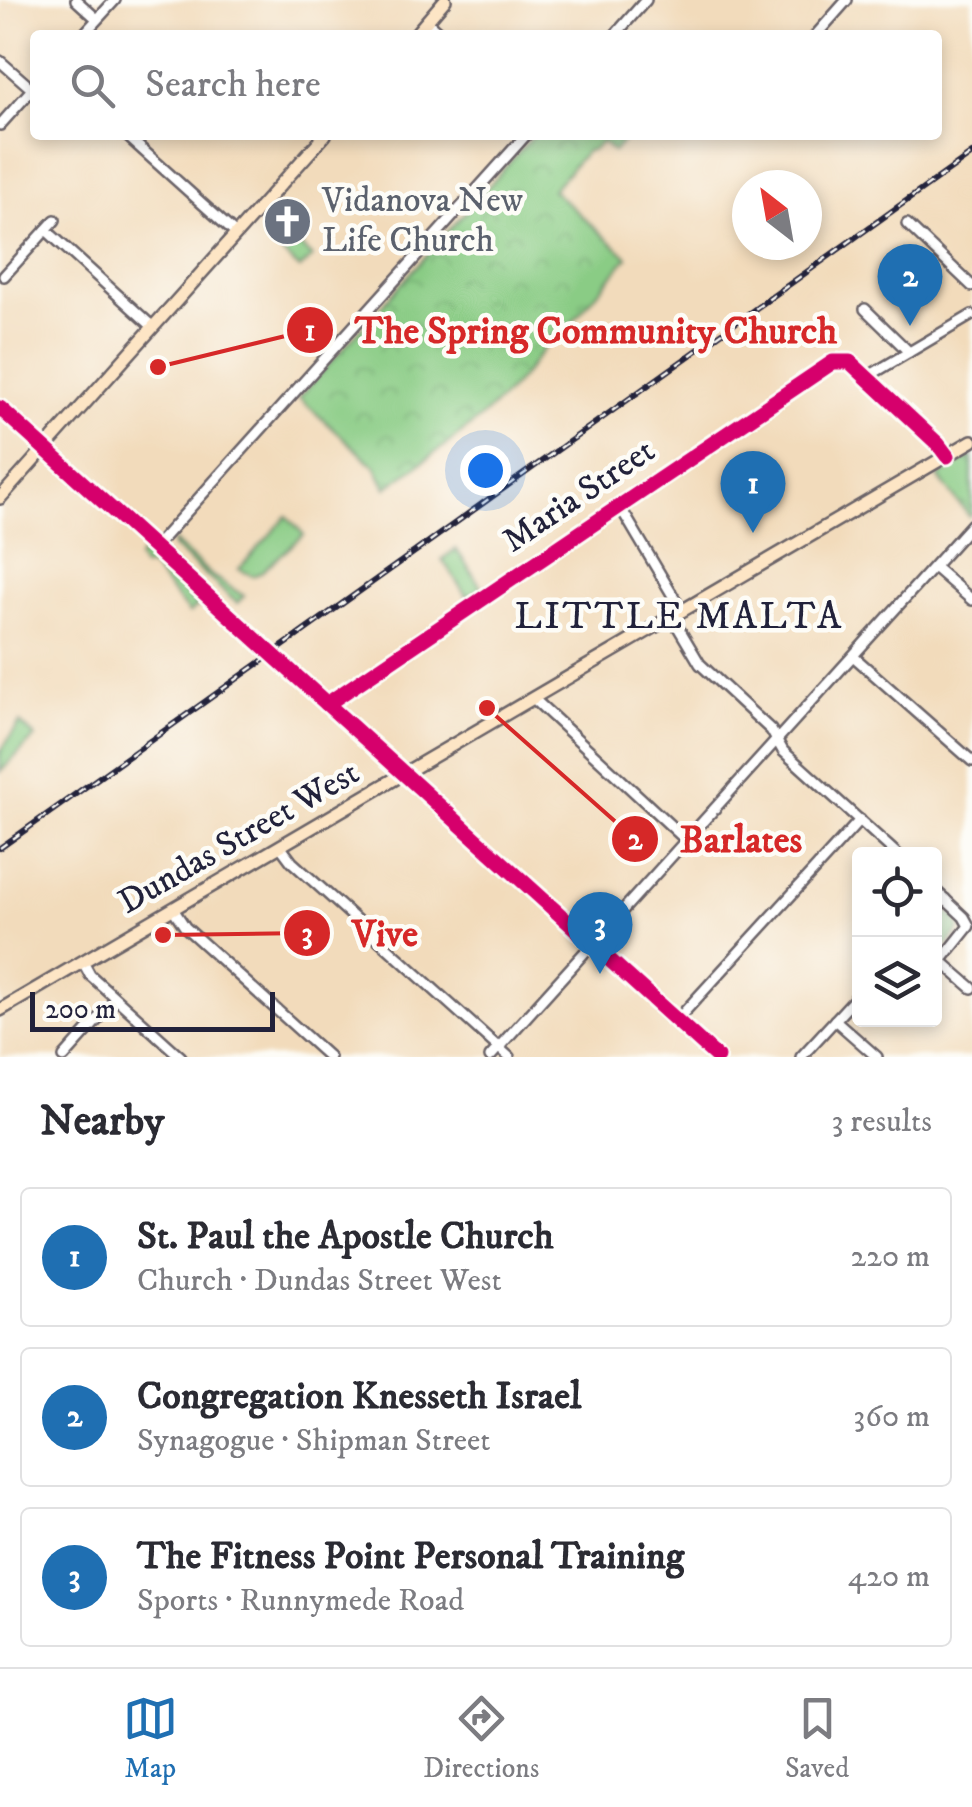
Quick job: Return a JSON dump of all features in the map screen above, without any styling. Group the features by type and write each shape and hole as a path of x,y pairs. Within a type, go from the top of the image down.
{"main road":[{"path":"420,30 445,0"},
{"path":"0,498 321,140"},
{"name":"Dundas Street West","path":"0,1010 972,441"}],"street":[{"path":"76,0 97,19"},
{"path":"87,30 115,0"},
{"path":"619,30 646,0"},
{"path":"820,30 847,0"},
{"path":"427,22 436,30"},
{"path":"0,61 30,85"},
{"path":"0,125 30,92"},
{"path":"132,140 236,234"},
{"path":"154,548 521,140"},
{"path":"4,276 56,220"},
{"path":"907,224 972,286"},
{"path":"46,230 153,326"},
{"path":"865,308 909,352"},
{"path":"947,456 867,376 972,314"},
{"name":"Maria Street","path":"327,704 833,362 850,362 867,376"},
{"path":"0,408 222,609"},
{"path":"619,506 676,601 678,626 700,664 771,730 783,751 890,847"},
{"path":"490,1057 972,524"},
{"path":"934,567 972,600"},
{"path":"853,656 972,761"},
{"path":"286,668 717,1057"},
{"path":"532,698 686,840"},
{"path":"676,1021 860,820"},
{"path":"280,846 292,862 508,1057"},
{"path":"942,896 970,928 942,954"},
{"path":"942,902 945,899"},
{"path":"173,909 185,927 329,1057"},
{"path":"83,962 90,975 181,1057"},
{"path":"942,962 972,988"},
{"path":"64,1057 116,999"},
{"path":"801,1057 852,1002"},
{"path":"835,1020 877,1057"}],"green space":[{"path":"530,140 624,140 613,152 602,141 586,151 552,190 628,257 559,338 552,335 518,381 456,438 386,488 375,466 299,398"},
{"path":"295,241 312,257 300,269 283,254"},
{"path":"972,456 972,514 970,517 938,477"},
{"path":"287,516 304,535 260,573 253,576 239,569"},
{"path":"173,541 212,576 244,596 237,603 173,547"},
{"path":"456,549 482,588 467,597 442,559"},
{"path":"140,555 146,555 198,606 189,613 150,566 142,566"},
{"path":"20,723 35,737 0,772 0,752"},
{"path":"942,912 955,915 960,929 948,945 942,947"}],"tunnel":[{"path":"222,609 286,667"}],"railway":[{"path":"0,848 972,154"}],"cycle path":[{"path":"327,704 833,362 850,362 947,456"},
{"path":"0,408 717,1057"}],"place":[{"name":"Vidanova New Life Church","path":"287,221"},
{"name":"Congregation Knesseth Israel","path":"910,326"},
{"name":"The Spring Community Church","path":"158,367"},
{"name":"St. Paul the Apostle Church","path":"753,533"},
{"name":"Barlates","path":"487,708"},
{"name":"Vive","path":"163,935"},
{"name":"The Fitness Point Personal Training","path":"600,974"}],"district":[{"name":"LITTLE MALTA","path":"679,617"}]}
